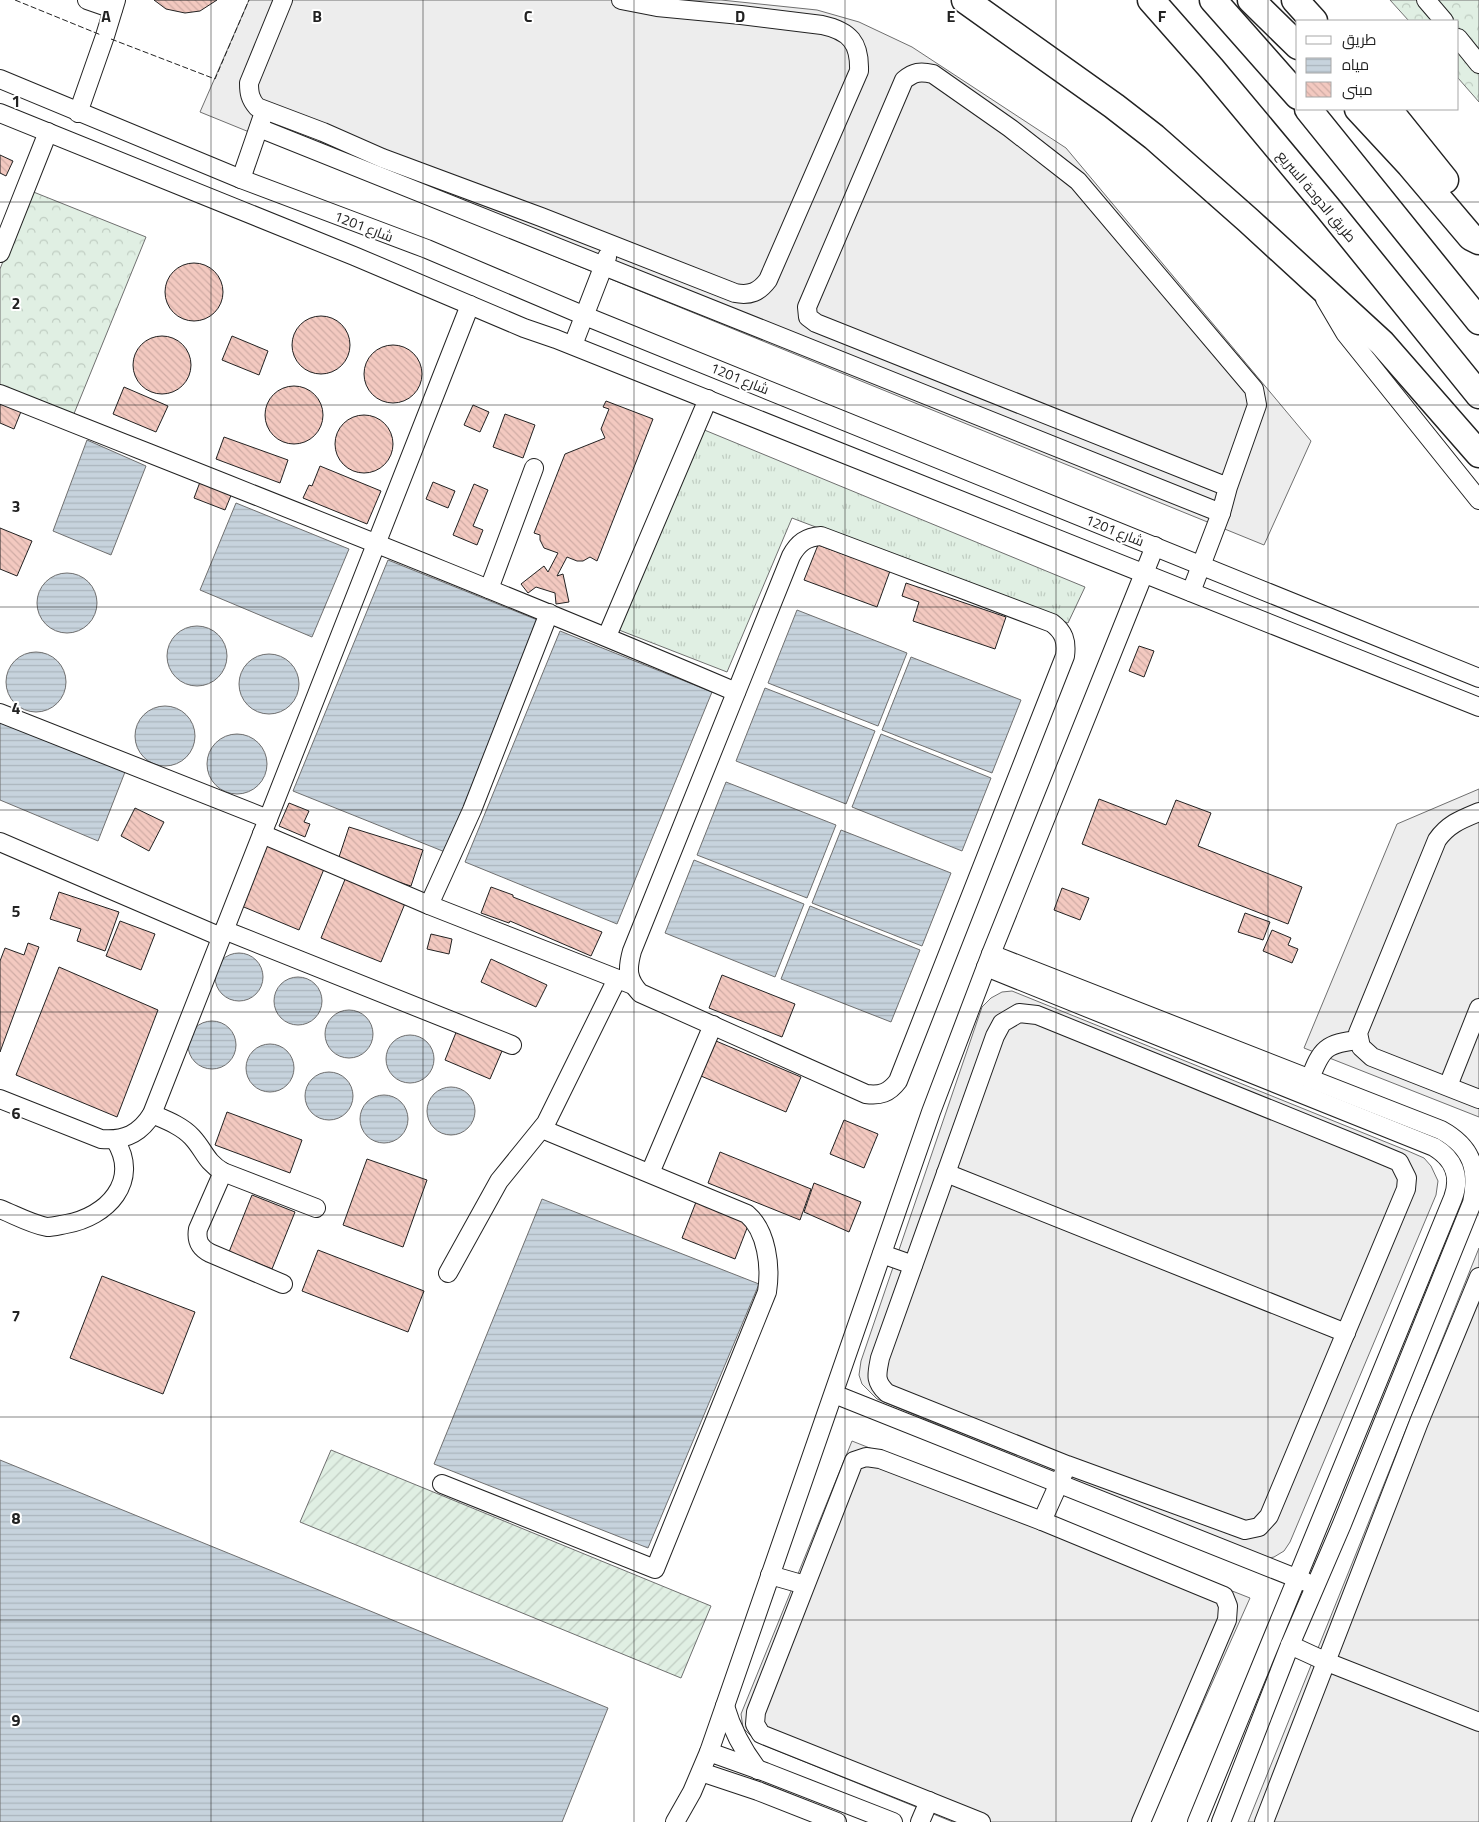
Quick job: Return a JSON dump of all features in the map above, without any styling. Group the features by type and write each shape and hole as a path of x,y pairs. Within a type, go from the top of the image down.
{"highway":[{"path":"965,0 1114,106 1154,137 1248,220 1382,342 1479,454"},
{"name":"طريق الدوحة السريع","path":"1151,0 1211,68 1479,395"},
{"path":"1213,0 1296,94"},
{"path":"1251,0 1296,44"},
{"path":"1296,0 1313,20"},
{"path":"1309,110 1479,321"},
{"path":"1359,110 1410,165 1471,237 1479,241"},
{"path":"1389,110 1479,224"}],"street":[{"path":"78,113 114,5 87,0"},
{"path":"283,0 249,83 251,100 257,106 382,158 612,244 735,293 745,295 755,293 763,288 768,280 859,71 860,58 856,45 847,35 836,28 741,14 657,7 622,0"},
{"path":"1426,0 1443,20"},
{"path":"1459,39 1479,64"},
{"path":"1191,592 1221,512 1257,405 1254,389 1078,181 1010,128 933,74 922,71 912,73 904,80 807,307 808,317 816,323 1228,487"},
{"name":"شارع 1201","path":"0,79 78,113 249,182 427,249 585,316 1479,678"},
{"path":"246,212 249,182 259,128 265,110"},
{"path":"0,113 246,212 524,328 1479,707"},
{"path":"259,128 1221,512"},
{"path":"0,253 48,132"},
{"path":"573,346 612,244"},
{"path":"1320,287 1327,304 1345,333 1479,500"},
{"path":"0,1099 101,1139 115,1140 128,1137 146,1124 152,1114 470,305"},
{"path":"0,394 607,636 736,692"},
{"path":"607,636 708,400"},
{"path":"489,589 534,468"},
{"path":"0,713 265,826 429,905 625,982 640,993 866,1094 875,1095 884,1093 898,1081 1065,656 1065,637 1060,629 1052,623 830,538 812,537 796,547 632,951 629,974 625,982 542,1129 499,1181 448,1273"},
{"path":"675,1822 692,1792 709,1752 931,1112 989,960 1154,546"},
{"path":"429,905 472,810 549,613"},
{"path":"1479,812 1456,821 1442,832 1437,840 1360,1026 1358,1040 1361,1047 1372,1057 1479,1099"},
{"path":"0,842 223,934 512,1045"},
{"path":"989,960 1310,1079 1441,1130 1454,1137 1476,1159 1476,1188 1472,1203 1346,1515 1290,1645 1221,1822"},
{"path":"989,960 1434,1147 1443,1152 1455,1168 1457,1178 1453,1198 1197,1822"},
{"path":"1448,1086 1479,1008"},
{"path":"1019,1013 1037,1015 1399,1162 1407,1178 1406,1189 1269,1516 1259,1527 1244,1530 1067,1465 887,1393 879,1386 877,1374 880,1358 946,1173 995,1036 1002,1023 1019,1013"},
{"path":"650,1174 712,1025"},
{"path":"1310,1079 1317,1060 1326,1047 1358,1040"},
{"path":"152,1114 186,1132 212,1165 223,1172 316,1208"},
{"path":"442,1484 655,1569 764,1301 769,1282 769,1272 761,1234 747,1214 542,1129"},
{"path":"0,1209 48,1227 73,1223 94,1214 112,1200 118,1192 124,1176 123,1157 115,1140"},
{"path":"1455,1168 1476,1159"},
{"path":"223,1172 198,1229 197,1235 201,1246 210,1253 283,1284"},
{"path":"946,1173 1346,1333"},
{"path":"882,1254 913,1265"},
{"path":"1264,1822 1415,1432 1479,1277"},
{"path":"834,1394 1316,1585"},
{"path":"981,1822 761,1734 755,1724 756,1712 854,1461 866,1457 880,1460 1042,1521 1224,1596 1228,1606 1228,1620 1141,1822"},
{"path":"1042,1521 1067,1465"},
{"path":"770,1575 805,1585"},
{"path":"1290,1645 1327,1662 1479,1722"},
{"path":"725,1706 737,1740 758,1770"},
{"path":"709,1752 894,1822"},
{"path":"701,1772 758,1791 837,1822"},
{"path":"686,1822 692,1792"},
{"path":"920,1822 929,1801"}],"green space":[{"path":"1390,0 1479,0 1479,102 1459,79 1459,20 1408,20"},
{"path":"31,191 146,237 71,421 0,392 0,269"},
{"path":"702,429 1085,587 1068,623 792,518 727,672 619,630"},
{"path":"331,1450 711,1606 681,1678 300,1522"}],"shaded area":[{"path":"249,0 721,0 817,10 859,22 912,47 1066,148 1311,441 1264,545 200,112"},
{"path":"1479,789 1479,1117 1304,1048 1397,824"},
{"path":"1012,991 1424,1158 1431,1166 1438,1181 1436,1195 1290,1542 1284,1551 1274,1557 1261,1560 877,1399 862,1384 859,1375 861,1361 982,1007 991,998 1002,992"},
{"path":"1479,1248 1479,1822 1248,1822"},
{"path":"852,1441 1250,1598 1150,1822 953,1822 761,1744 743,1728 741,1714"}],"water":[{"path":"87,440 146,466 111,555 53,531"},
{"path":"236,503 349,549 312,637 200,590"},
{"path":"388,560 540,621 445,852 293,791"},
{"path":"61,573 73,573 84,578 92,586 97,597 95,615 84,628 73,633 61,633 50,628 42,620 37,609 37,597 42,586 50,578"},
{"path":"797,610 907,653 878,726 768,683"},
{"path":"191,626 203,626 214,631 222,639 227,650 225,668 214,681 203,686 191,686 180,681 172,673 167,662 167,650 172,639 180,631"},
{"path":"560,631 712,692 617,924 465,862"},
{"path":"30,652 42,652 53,657 61,665 66,676 64,694 53,707 42,712 30,712 19,707 11,699 6,688 6,676 11,665 19,657"},
{"path":"263,654 275,654 286,659 294,667 299,678 297,696 286,709 275,714 263,714 252,709 244,701 239,690 239,678 244,667 252,659"},
{"path":"911,657 1021,700 992,773 882,730"},
{"path":"765,688 875,731 846,804 736,761"},
{"path":"159,706 171,706 182,711 190,719 195,730 193,748 182,761 171,766 159,766 148,761 140,753 135,742 135,730 140,719 148,711"},
{"path":"0,720 125,772 98,841 0,800"},
{"path":"231,734 243,734 254,739 262,747 267,758 265,776 254,789 243,794 231,794 220,789 212,781 207,770 207,758 212,747 220,739"},
{"path":"881,734 991,778 962,851 852,807"},
{"path":"726,782 836,825 807,898 697,855"},
{"path":"841,830 951,873 922,946 812,903"},
{"path":"694,860 804,904 775,977 665,933"},
{"path":"810,906 920,950 891,1022 781,979"},
{"path":"234,953 244,953 256,960 263,972 263,982 256,994 244,1001 234,1001 226,997 219,990 215,982 215,972 219,964 226,957"},
{"path":"293,977 303,977 315,984 322,996 322,1006 315,1018 303,1025 293,1025 285,1021 278,1014 274,1006 274,996 278,988 285,981"},
{"path":"344,1010 354,1010 366,1017 373,1029 373,1039 366,1051 354,1058 344,1058 336,1054 329,1047 325,1039 325,1029 329,1021 336,1014"},
{"path":"207,1021 217,1021 229,1028 236,1040 236,1050 229,1062 217,1069 207,1069 199,1065 192,1058 188,1050 188,1040 192,1032 199,1025"},
{"path":"405,1035 415,1035 427,1042 434,1054 434,1064 427,1076 415,1083 405,1083 397,1079 390,1072 386,1064 386,1054 390,1046 397,1039"},
{"path":"265,1044 275,1044 287,1051 294,1063 294,1073 287,1085 275,1092 265,1092 257,1088 250,1081 246,1073 246,1063 250,1055 257,1048"},
{"path":"324,1072 334,1072 346,1079 353,1091 353,1101 346,1113 334,1120 324,1120 316,1116 309,1109 305,1101 305,1091 309,1083 316,1076"},
{"path":"446,1087 456,1087 468,1094 475,1106 475,1116 468,1128 456,1135 446,1135 438,1131 431,1124 427,1116 427,1106 431,1098 438,1091"},
{"path":"379,1095 389,1095 401,1102 408,1114 408,1124 401,1136 389,1143 379,1143 371,1139 364,1132 360,1124 360,1114 364,1106 371,1099"},
{"path":"542,1199 759,1284 648,1548 434,1464"},
{"path":"0,1460 608,1708 562,1822 0,1822"}],"building":[{"path":"154,0 217,0 200,11 185,13 166,9"},
{"path":"0,155 13,161 6,176 0,173"},
{"path":"194,263 205,265 218,276 223,292 221,303 210,316 194,321 183,319 170,308 165,292 167,281 178,268"},
{"path":"321,316 332,318 345,329 350,345 348,356 337,369 321,374 310,372 297,361 292,345 294,334 305,321"},
{"path":"162,336 173,338 186,349 191,365 189,376 178,389 162,394 151,392 138,381 133,365 135,354 146,341"},
{"path":"232,336 268,351 259,375 222,360"},
{"path":"393,345 404,347 417,358 422,374 420,385 409,398 393,403 382,401 369,390 364,374 366,363 377,350"},
{"path":"294,386 305,388 318,399 323,415 321,426 310,439 294,444 283,442 270,431 265,415 267,404 278,391"},
{"path":"124,387 168,406 156,432 113,414"},
{"path":"0,401 22,409 14,429 0,423"},
{"path":"606,401 653,419 597,561 590,557 583,561 577,561 567,557 557,576 563,574 569,602 556,604 555,593 536,587 528,593 521,584 544,566 548,572 558,553 544,548 540,535 534,533 565,454 605,438 601,429 609,409 603,407"},
{"path":"473,405 489,412 480,432 464,425"},
{"path":"505,414 535,425 523,458 493,447"},
{"path":"364,415 375,417 388,428 393,444 391,455 380,468 364,473 353,471 340,460 335,444 337,433 348,420"},
{"path":"224,437 288,460 280,483 216,459"},
{"path":"320,466 381,491 367,524 303,498 309,485 312,486"},
{"path":"200,482 232,493 225,510 194,498"},
{"path":"433,482 455,491 448,508 426,499"},
{"path":"474,484 488,490 473,526 483,530 477,545 453,535"},
{"path":"0,528 32,541 17,576 0,569"},
{"path":"818,545 890,571 877,607 804,580"},
{"path":"906,583 1006,617 995,649 913,621 919,602 902,596"},
{"path":"1139,646 1154,651 1144,677 1129,671"},
{"path":"1099,799 1166,825 1176,800 1211,813 1198,846 1302,887 1288,924 1082,844"},
{"path":"289,803 309,811 304,822 310,824 305,837 279,826"},
{"path":"135,808 164,822 149,851 121,836"},
{"path":"349,827 423,850 411,886 337,863"},
{"path":"264,844 324,869 299,930 239,905"},
{"path":"346,877 406,901 381,962 321,938"},
{"path":"491,887 602,932 591,956 510,921 509,923 481,913"},
{"path":"1062,888 1089,898 1080,920 1054,910"},
{"path":"59,892 119,912 105,951 77,941 81,929 50,919"},
{"path":"1245,913 1270,922 1263,940 1238,932"},
{"path":"120,921 155,934 141,970 106,956"},
{"path":"1272,930 1291,938 1288,945 1298,949 1292,963 1263,951"},
{"path":"431,934 452,939 449,954 427,949"},
{"path":"28,943 39,947 0,1052 0,961 5,948 24,955"},
{"path":"491,959 547,985 536,1007 481,982"},
{"path":"59,967 158,1010 117,1117 16,1075"},
{"path":"722,975 795,1004 782,1037 709,1008"},
{"path":"459,1025 505,1044 490,1079 445,1060"},
{"path":"716,1041 801,1077 786,1112 701,1076"},
{"path":"227,1112 302,1140 290,1173 215,1145"},
{"path":"844,1120 878,1134 864,1168 830,1154"},
{"path":"720,1152 811,1189 800,1220 708,1183"},
{"path":"367,1159 427,1180 403,1247 343,1225"},
{"path":"814,1183 861,1202 849,1232 804,1212"},
{"path":"252,1195 295,1212 272,1269 229,1252"},
{"path":"696,1202 749,1223 735,1259 682,1238"},
{"path":"318,1250 424,1291 408,1332 302,1291"},
{"path":"102,1276 195,1312 163,1394 70,1358"}],"fence":[{"path":"15,0 101,35"},
{"path":"111,39 215,79 249,0"}]}
